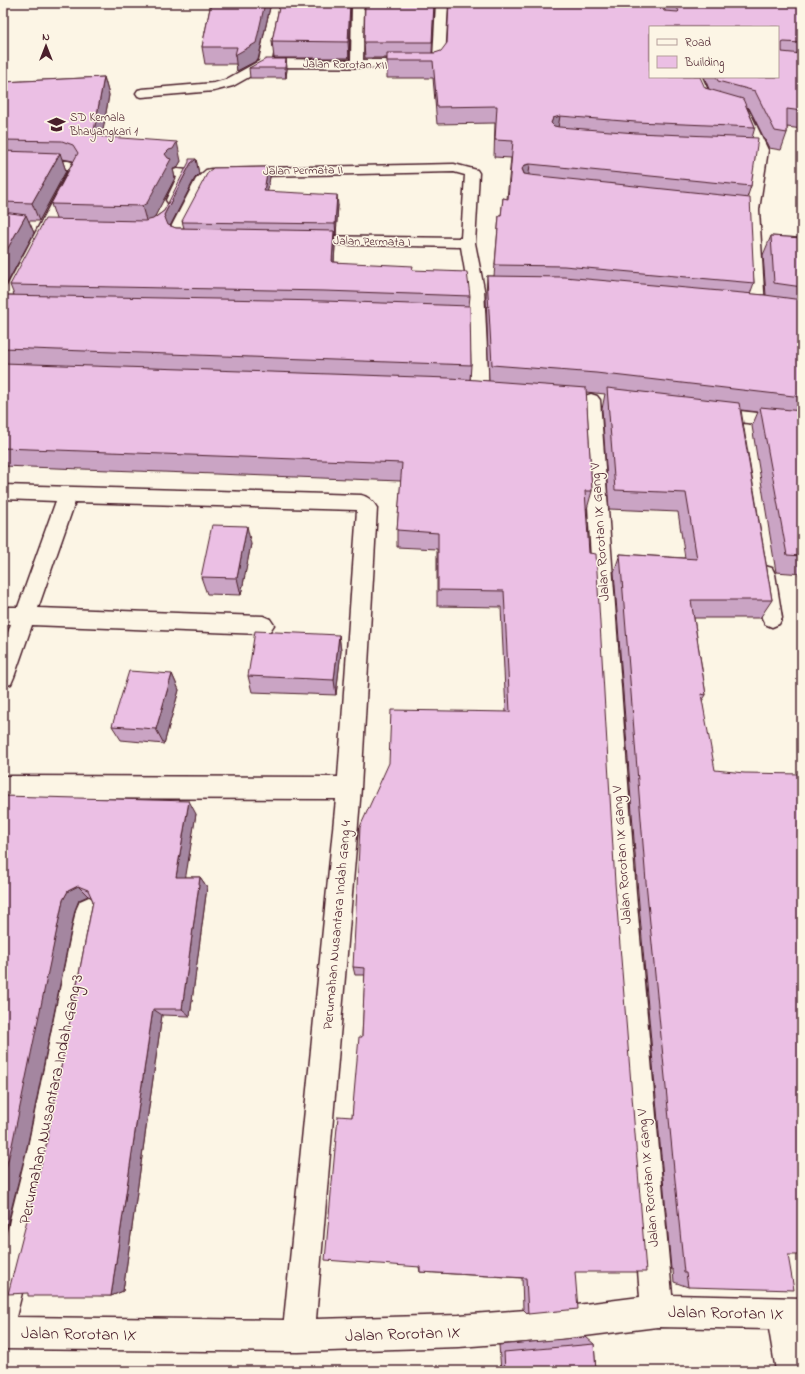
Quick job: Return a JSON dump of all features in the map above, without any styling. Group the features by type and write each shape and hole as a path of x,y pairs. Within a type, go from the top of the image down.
{"street":[{"path":"265,63 277,3"},
{"path":"357,64 358,3"},
{"name":"Jalan Rorotan XII","path":"142,93 214,87 229,83 265,63 435,64 439,59 442,3"},
{"path":"696,78 707,101 743,112 745,114 762,150 752,210 756,308"},
{"path":"746,149 762,150"},
{"path":"3,164 60,164 73,167 75,171 38,228 9,307"},
{"name":"Jalan Permata II","path":"212,239 180,238 177,236 176,231 203,179 211,172 454,168 472,173 468,243"},
{"path":"168,209 184,177 184,173 178,173"},
{"path":"736,208 752,210"},
{"path":"38,228 59,229"},
{"name":"Jalan Permata I","path":"292,240 468,243"},
{"path":"461,390 489,392 471,318 484,289 468,243"},
{"name":"Jalan Rorotan IX Gang V","path":"591,400 623,885 657,1311"},
{"path":"693,412 742,425 802,424"},
{"path":"3,492 68,495 3,677"},
{"name":"Perumahan Nusantara Indah Gang 4","path":"68,495 361,502 367,508 349,788 298,1336"},
{"path":"763,556 772,618"},
{"path":"3,615 263,625"},
{"path":"3,788 349,788"},
{"name":"Perumahan Nusantara Indah Gang 3","path":"3,1311 43,1147 88,910"},
{"name":"Jalan Rorotan IX","path":"3,1333 298,1336 458,1331 553,1324 657,1311 792,1314"},
{"path":"792,1314 792,1371"}],"building":[{"path":"211,3 265,3 256,43 235,55 237,47 202,47"},
{"path":"280,3 350,3 348,42 272,41"},
{"path":"365,3 434,3 432,42 364,42"},
{"path":"449,3 659,3 664,11 678,12 679,11 674,3 802,3 802,43 782,43 782,52 802,54 802,111 787,109 787,133 775,131 755,91 718,81 716,78 779,78 779,26 649,26 649,78 700,78 705,88 743,99 755,127 636,122 560,116 553,118 551,123 554,126 559,127 636,133 758,138 751,186 530,164 525,165 522,169 524,174 530,175 750,198 754,283 564,266 495,265 499,216 501,216 503,198 508,199 513,141 495,140 497,106 437,107 433,61 387,61 387,53 435,53 441,51 447,43"},
{"path":"266,59 286,59 285,68 249,68"},
{"path":"104,77 93,136 177,142 173,149 169,150 165,154 171,159 147,203 142,206 51,204 78,153 73,145 62,141 3,140 3,82"},
{"path":"3,151 60,153 32,203 3,202"},
{"path":"189,159 196,159 191,163 164,215 168,225 176,228 334,231 332,262 413,266 412,270 467,272 470,296 325,291 10,285 45,219 145,221 153,219 164,211 189,162"},
{"path":"268,167 264,191 337,195 335,224 182,221 208,172 213,168"},
{"path":"3,212 26,215 3,257"},
{"path":"771,236 802,238 802,287 774,283"},
{"path":"487,276 564,277 765,295 802,300 802,397 596,373 492,365"},
{"path":"3,295 324,301 470,306 471,365 3,348"},
{"path":"3,363 449,378 586,388 592,491 585,491 589,553 596,554 615,883 646,1272 575,1272 578,1309 528,1314 526,1278 420,1272 420,1267 325,1260 338,1116 352,1117 359,1037 362,1037 365,968 353,967 360,827 389,763 391,710 510,712 504,591 438,590 438,533 397,530 402,463 3,448"},
{"path":"607,388 739,403 772,600 691,600 706,695 701,694 715,770 744,773 802,774 802,1255 788,1255 794,1290 688,1287 686,1273 684,1273 646,882 620,554 697,559 686,493 615,490"},
{"path":"760,407 802,411 802,556 787,555"},
{"path":"212,525 247,526 237,578 201,577"},
{"path":"255,631 339,635 334,680 248,676"},
{"path":"129,671 172,674 156,729 112,726"},
{"path":"3,796 189,801 176,877 200,877 182,1009 153,1009 111,1296 28,1296 28,1293 8,1294 46,1146 93,901 88,890 78,886 68,891 63,900 12,1145 3,1179"},
{"path":"594,1344 596,1371 505,1371 504,1352"}],"place":[{"name":"SD Kemala Bhayangkari 1","path":"57,124"}]}
